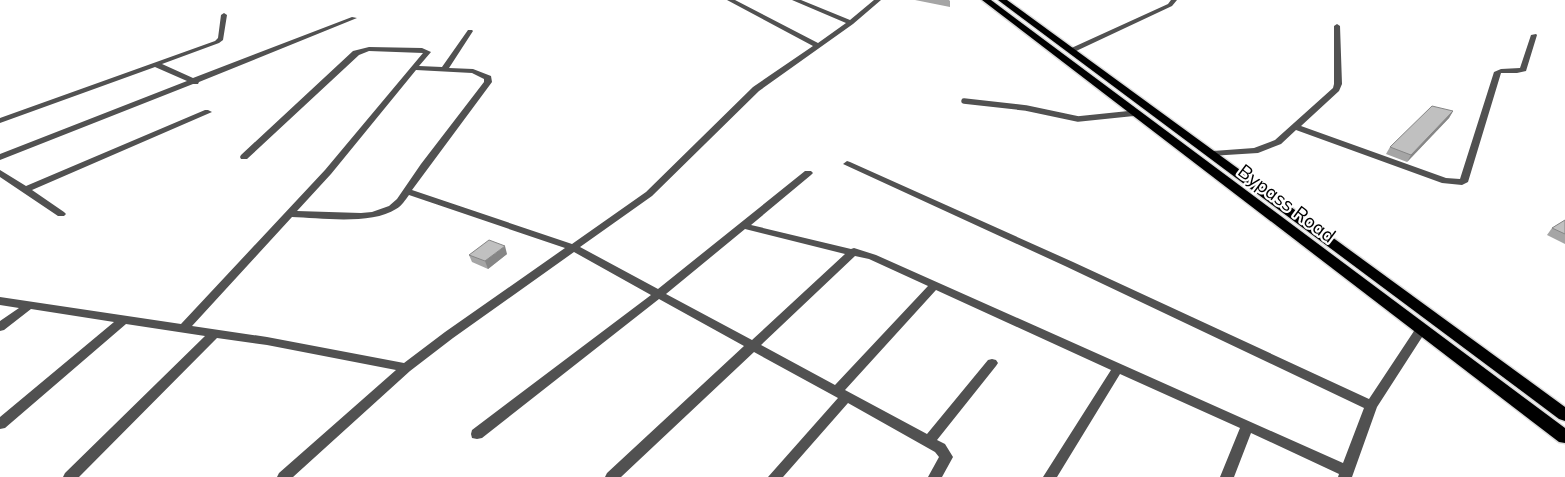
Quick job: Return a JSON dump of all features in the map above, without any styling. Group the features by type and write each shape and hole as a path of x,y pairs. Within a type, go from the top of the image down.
{"main road":[{"name":"Bypass Road","path":"986,0 1565,437"},
{"name":"Bypass Road","path":"1002,0 1565,415"}],"street":[{"path":"730,0 819,46"},
{"path":"795,0 851,23"},
{"path":"284,477 406,368 449,335 660,185 746,97 851,23 878,0"},
{"path":"1071,50 1170,6 1174,0"},
{"path":"0,120 217,42 221,39 224,15"},
{"path":"0,158 354,18"},
{"path":"1213,154 1240,153 1266,148 1278,142 1336,89 1337,26"},
{"path":"444,70 470,31"},
{"path":"1296,127 1445,180 1462,182 1465,180 1498,72 1523,69 1534,35"},
{"path":"182,329 291,214 426,55 426,51 369,48 359,51 244,157"},
{"path":"155,64 194,82"},
{"path":"291,214 374,215 392,208 400,201 488,82 488,78 481,73 415,68"},
{"path":"25,190 208,112"},
{"path":"847,164 1069,264 1371,406"},
{"path":"0,173 61,214"},
{"path":"477,434 659,294 808,173"},
{"path":"407,191 572,247 842,393 940,448 946,457 935,477"},
{"path":"744,226 854,251 872,257 1247,427 1346,474 1371,406 1422,328"},
{"path":"612,477 854,251"},
{"path":"775,477 842,393 935,285"},
{"path":"0,301 214,334 267,340 406,368"},
{"path":"0,327 30,305"},
{"path":"0,424 123,320"},
{"path":"70,477 214,334"},
{"path":"928,442 992,363"},
{"path":"1050,477 1118,368"},
{"path":"1227,477 1247,427"}],"lane":[{"path":"964,102 1026,108 1078,119 1095,119 1136,113"}],"building":[{"path":"1432,106 1453,111 1411,155 1390,147"},
{"path":"1565,220 1565,234 1552,228"},
{"path":"489,240 505,246 485,261 469,255"}]}
